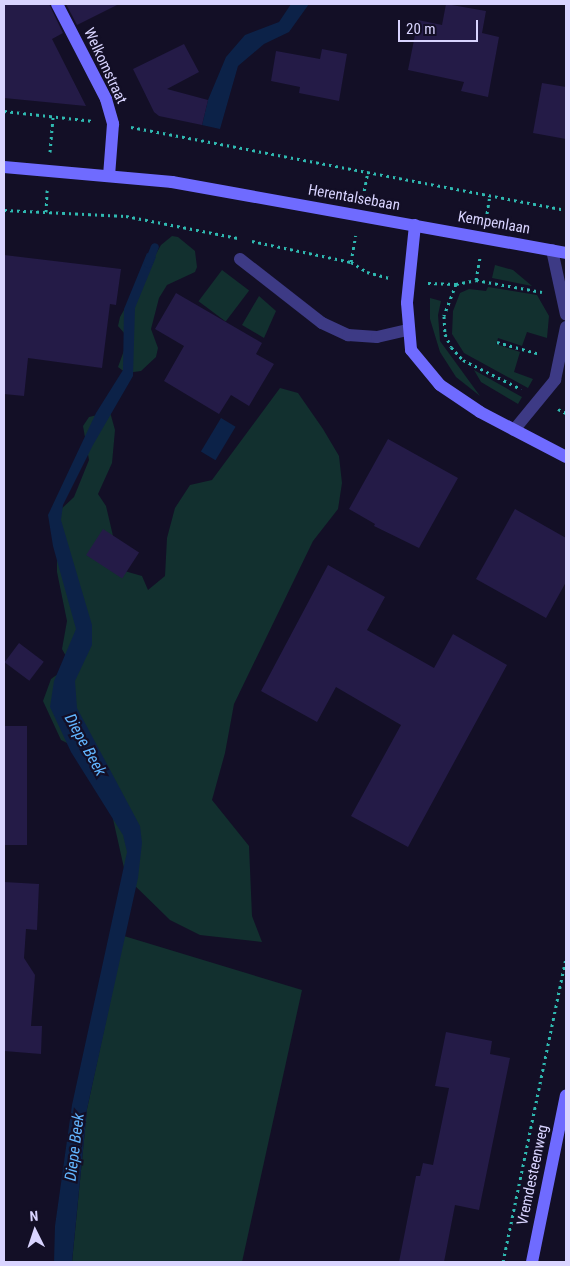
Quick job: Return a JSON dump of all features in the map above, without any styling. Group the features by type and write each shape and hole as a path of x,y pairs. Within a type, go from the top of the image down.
{"street":[{"name":"Welkomstraat","path":"56,4 106,100 113,124 109,176"},
{"name":"Herentalsebaan","path":"4,167 172,182 415,225 409,282 407,330 411,350 440,385 514,430 566,457"},
{"name":"Kempenlaan","path":"415,225 566,253"},
{"name":"Vremdesteenweg","path":"532,1262 566,1095"}],"lane":[{"path":"552,250 566,315"},
{"path":"240,259 322,322 348,336 378,336 407,330"},
{"path":"514,430 555,380 566,327"}],"path":[{"path":"4,111 113,124 566,210"},
{"path":"4,210 126,216 351,262 367,272 409,282 456,284 476,280 562,296"},
{"path":"456,284 444,316 445,334 451,348 463,360 566,413"},
{"path":"497,342 560,360"},
{"path":"503,1262 566,957"}],"green space":[{"path":"172,236 178,237 195,251 197,267 195,272 167,285 159,298 151,329 158,348 156,357 141,371 126,373 118,367 126,345 125,334 118,326 120,317 161,245"},
{"path":"495,265 513,270 532,286 492,278"},
{"path":"222,270 249,290 226,322 199,301"},
{"path":"488,287 537,295 549,316 547,338 527,332 522,346 498,338 496,344 520,352 514,372 533,379 528,388 464,353 452,334 453,311 460,293 469,289 486,291"},
{"path":"259,296 276,311 264,338 242,325"},
{"path":"430,298 441,301 438,315 440,341 480,396 456,377 440,352 430,319"},
{"path":"474,370 522,397 518,404 481,382"},
{"path":"280,388 298,393 323,429 339,456 342,483 338,509 313,541 234,704 225,753 212,800 249,846 252,916 262,942 200,935 170,920 126,877 109,801 73,746 61,740 43,701 51,679 65,669 68,660 62,649 67,621 57,572 57,513 74,497 89,460 83,426 89,417 110,412 115,430 112,463 98,494 106,506 121,570 142,576 148,590 165,576 167,538 175,508 190,485 212,480"},
{"path":"124,936 302,990 242,1262 72,1262 87,1109"}],"water":[{"path":"291,4 309,4 289,32 264,44 238,66 220,129 202,125 208,100 226,57 245,35 279,22"},
{"path":"147,253 156,257 135,308 133,376 93,445 63,505 61,520 92,625 92,645 75,681 77,708 140,826 142,843 138,878 87,1109 72,1262 54,1262 55,1226 72,1105 127,852 123,835 71,752 50,707 54,681 76,629 53,546 48,515 96,413 123,370 124,309"},
{"path":"221,418 236,427 215,460 201,451"}],"building":[{"path":"4,4 49,4 63,33 52,39 86,106 4,98"},
{"path":"66,4 119,4 77,25"},
{"path":"446,4 486,11 482,33 499,37 488,97 461,91 464,82 408,70 418,20 442,25"},
{"path":"184,44 199,72 167,89 208,100 202,125 159,116 154,112 133,69"},
{"path":"322,49 347,54 339,101 299,93 300,87 271,81 276,51 320,59"},
{"path":"542,83 566,87 566,139 533,133"},
{"path":"4,255 121,269 116,305 110,304 102,368 28,358 24,396 4,394"},
{"path":"176,293 262,343 256,354 274,364 249,406 231,395 219,414 164,381 184,346 155,329"},
{"path":"388,439 458,478 419,548 374,526 375,524 349,509"},
{"path":"515,509 566,538 566,582 546,618 476,579"},
{"path":"103,529 139,552 122,578 86,555"},
{"path":"328,565 385,597 367,630 434,668 453,634 507,665 408,847 351,816 401,725 336,687 317,722 261,691"},
{"path":"19,643 44,662 29,681 5,662"},
{"path":"4,726 27,726 27,845 4,845"},
{"path":"4,882 39,884 37,930 26,929 24,958 35,975 31,1026 42,1026 41,1054 4,1051"},
{"path":"446,1032 492,1041 490,1054 510,1058 479,1210 455,1205 444,1262 399,1262 416,1176 420,1176 423,1163 433,1165 449,1088 435,1086"}],"waterway":[{"name":"Diepe Beek","path":"148,264 155,247"}]}
